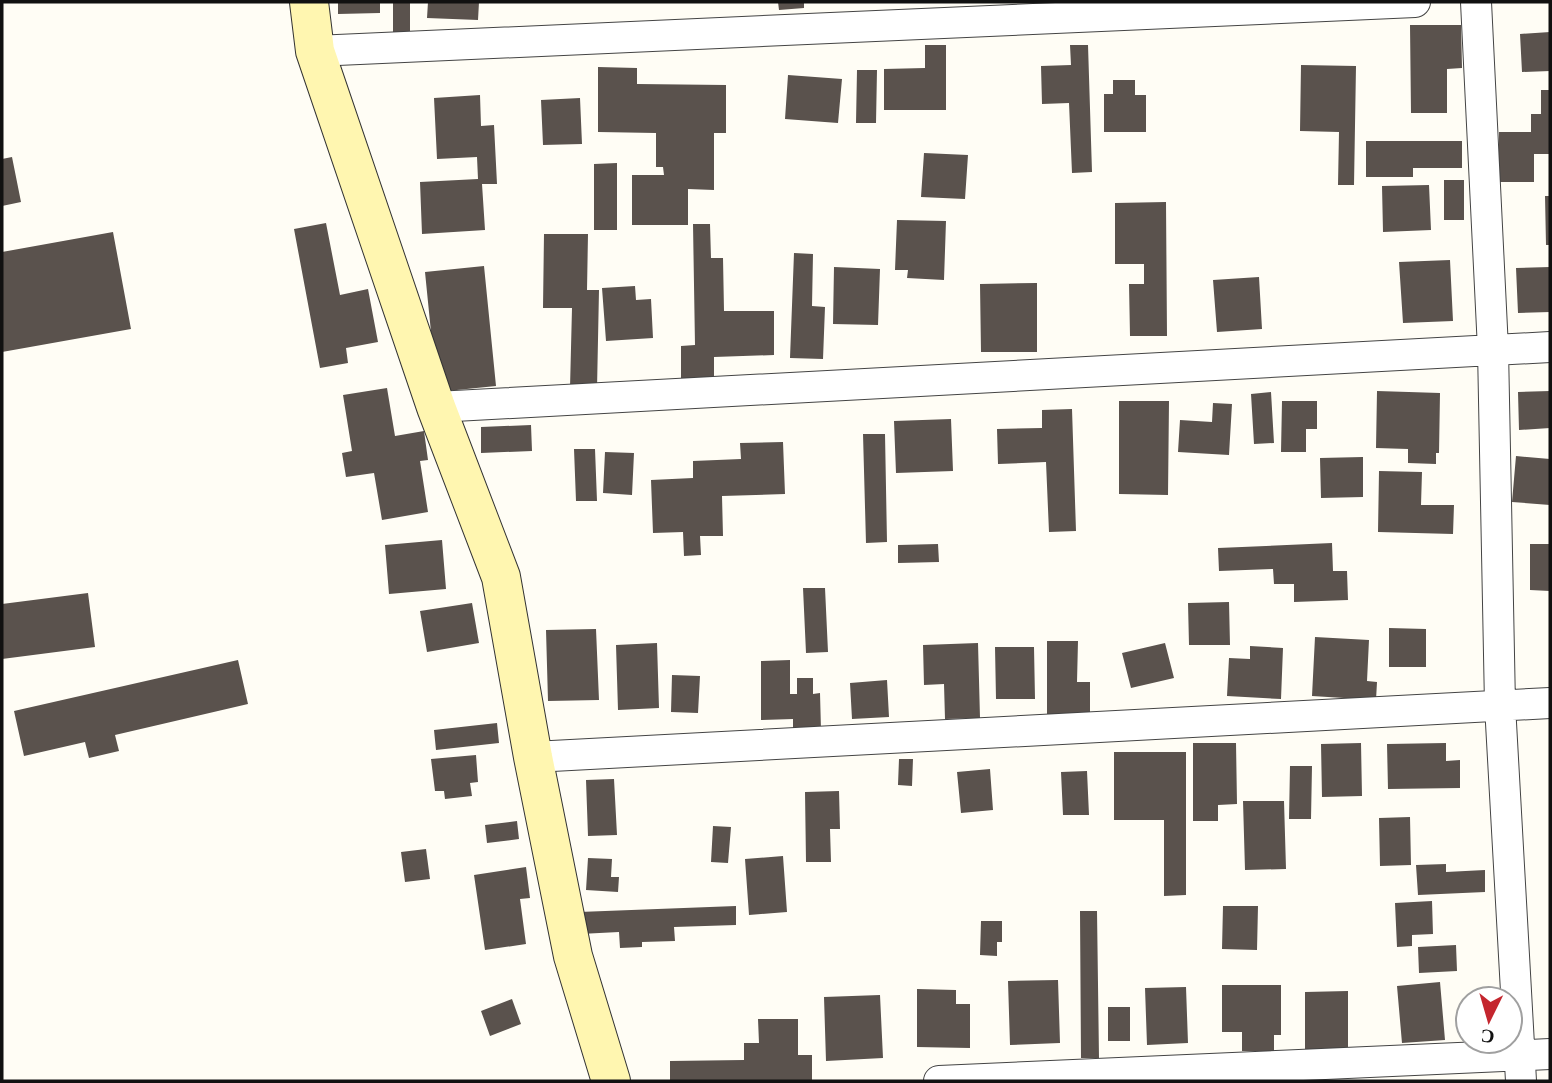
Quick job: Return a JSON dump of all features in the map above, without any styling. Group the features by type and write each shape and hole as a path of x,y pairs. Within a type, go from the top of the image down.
{"street":[{"path":"309,2 315,51 436,407 501,578 573,956 611,1081"},
{"path":"315,51 1415,2"},
{"path":"1476,2 1493,349 1500,705 1521,1068"},
{"path":"436,407 1550,347"},
{"path":"533,757 1550,703"},
{"path":"939,1081 1521,1068 1550,1054"}],"building":[{"path":"338,2 380,2 380,13 338,14"},
{"path":"393,2 410,2 410,33 393,32"},
{"path":"428,2 479,2 478,20 427,18"},
{"path":"778,2 804,2 804,8 779,10"},
{"path":"1410,25 1461,25 1462,68 1447,69 1447,113 1411,113"},
{"path":"1550,32 1550,71 1522,72 1520,34"},
{"path":"925,45 946,45 946,110 884,110 884,69 925,68"},
{"path":"1070,45 1088,45 1092,172 1072,173 1069,103 1042,104 1041,66 1071,65"},
{"path":"1301,65 1356,66 1354,185 1338,185 1339,132 1300,131"},
{"path":"598,67 637,68 637,84 726,85 726,133 714,133 714,190 688,189 688,225 632,225 632,175 664,175 663,167 656,167 656,133 598,132"},
{"path":"857,70 877,70 876,123 856,123"},
{"path":"788,75 842,79 838,123 785,119"},
{"path":"1113,80 1135,80 1135,95 1146,95 1146,132 1104,132 1104,94 1113,94"},
{"path":"1541,90 1550,90 1550,154 1534,154 1534,182 1499,182 1499,132 1531,132 1531,114 1541,114"},
{"path":"480,95 481,126 494,125 497,184 482,184 485,230 422,234 420,182 478,179 477,157 437,159 434,98"},
{"path":"580,98 582,144 543,145 541,100"},
{"path":"1366,141 1462,141 1462,168 1413,168 1413,177 1366,177"},
{"path":"924,153 968,155 965,199 921,197"},
{"path":"12,157 21,202 2,206 2,159"},
{"path":"617,163 617,230 594,230 594,164"},
{"path":"1444,180 1464,180 1464,220 1444,220"},
{"path":"1429,185 1431,230 1383,232 1382,186"},
{"path":"1545,196 1550,196 1550,245 1546,245"},
{"path":"1166,202 1167,336 1130,336 1129,284 1144,284 1144,264 1115,264 1115,203"},
{"path":"897,220 946,221 944,280 907,278 908,270 895,270"},
{"path":"326,223 340,295 368,289 378,342 346,348 348,363 320,368 294,229"},
{"path":"693,224 710,224 711,258 723,258 724,311 774,311 774,355 714,357 714,378 681,378 681,346 695,345"},
{"path":"113,232 131,329 2,352 2,252"},
{"path":"544,234 588,234 587,290 599,290 597,389 570,388 572,308 543,308"},
{"path":"794,253 813,254 812,306 825,307 823,359 790,358"},
{"path":"1450,260 1453,321 1403,323 1399,262"},
{"path":"484,266 496,386 437,392 425,272"},
{"path":"834,267 880,269 878,325 833,324"},
{"path":"1550,267 1550,312 1518,313 1516,268"},
{"path":"1259,277 1262,329 1217,332 1213,280"},
{"path":"1037,283 1037,352 981,352 980,284"},
{"path":"635,286 636,300 651,299 653,338 606,341 602,288"},
{"path":"387,388 395,436 424,431 428,460 420,461 428,512 382,520 374,473 346,477 342,453 352,451 343,395"},
{"path":"1377,391 1440,393 1439,453 1436,453 1436,464 1408,463 1408,449 1376,448"},
{"path":"1550,391 1550,428 1519,430 1518,392"},
{"path":"1271,392 1274,443 1254,444 1251,394"},
{"path":"1119,401 1169,401 1168,495 1119,494"},
{"path":"1282,401 1317,401 1317,429 1306,429 1306,452 1281,452"},
{"path":"1213,403 1232,404 1229,455 1178,452 1180,420 1212,422"},
{"path":"1072,409 1076,531 1049,532 1046,462 998,464 997,429 1042,428 1042,410"},
{"path":"951,419 953,471 896,473 894,421"},
{"path":"531,425 532,451 481,453 481,427"},
{"path":"863,434 885,434 887,542 866,543"},
{"path":"783,442 785,494 722,496 723,536 700,536 701,555 684,556 683,532 653,533 651,480 693,478 693,461 741,459 740,443"},
{"path":"574,449 595,449 597,501 576,501"},
{"path":"605,452 634,453 632,495 603,493"},
{"path":"1516,456 1550,459 1550,505 1512,502"},
{"path":"1363,457 1363,497 1321,498 1320,458"},
{"path":"1379,471 1422,472 1421,505 1454,505 1453,534 1378,532"},
{"path":"442,540 446,589 389,594 385,545"},
{"path":"1332,543 1333,571 1347,571 1348,600 1294,602 1294,584 1274,584 1273,569 1219,571 1218,548"},
{"path":"938,544 939,562 898,563 898,545"},
{"path":"1530,544 1550,544 1550,591 1530,590"},
{"path":"803,588 825,588 828,652 806,653"},
{"path":"88,593 95,647 2,659 2,604"},
{"path":"1229,602 1230,645 1189,645 1188,603"},
{"path":"472,603 479,643 427,652 420,611"},
{"path":"1389,628 1426,629 1426,667 1389,667"},
{"path":"596,629 599,700 548,701 546,630"},
{"path":"1315,637 1369,640 1367,681 1377,682 1376,700 1312,696"},
{"path":"1047,641 1078,641 1077,682 1090,682 1090,716 1047,716"},
{"path":"657,643 659,708 618,710 616,645"},
{"path":"978,643 980,718 945,719 944,684 924,685 923,645"},
{"path":"1165,643 1174,678 1131,688 1122,653"},
{"path":"1250,646 1283,648 1281,699 1227,696 1229,658 1250,659"},
{"path":"995,647 1034,647 1035,699 996,699"},
{"path":"238,660 248,704 115,735 119,751 89,758 85,742 24,756 14,711"},
{"path":"790,660 790,694 797,694 797,678 813,678 813,694 820,693 821,730 793,730 793,719 761,720 761,661"},
{"path":"672,675 700,676 698,713 671,712"},
{"path":"887,680 889,717 852,719 850,683"},
{"path":"497,723 499,743 436,750 434,730"},
{"path":"1193,743 1236,743 1237,804 1218,805 1218,821 1193,821"},
{"path":"1361,743 1362,796 1322,797 1321,744"},
{"path":"1446,743 1446,761 1460,760 1460,788 1388,789 1387,744"},
{"path":"1114,752 1186,752 1186,895 1164,896 1164,820 1114,820"},
{"path":"476,755 478,782 470,783 472,796 445,799 444,791 435,791 431,759"},
{"path":"899,759 913,759 912,786 898,785"},
{"path":"1290,766 1312,766 1311,819 1289,819"},
{"path":"990,769 993,810 961,813 957,772"},
{"path":"1087,771 1089,815 1063,815 1061,772"},
{"path":"614,779 617,835 588,836 586,780"},
{"path":"839,791 840,829 830,829 831,862 806,862 805,792"},
{"path":"1243,801 1284,801 1286,869 1245,870"},
{"path":"1410,817 1411,865 1380,866 1379,818"},
{"path":"517,821 519,839 487,843 485,825"},
{"path":"713,826 731,827 728,863 711,862"},
{"path":"426,849 430,879 405,882 401,852"},
{"path":"783,856 787,912 749,915 745,859"},
{"path":"588,858 612,859 611,877 619,877 618,892 586,890"},
{"path":"1446,864 1446,872 1485,870 1485,892 1418,895 1416,865"},
{"path":"526,867 530,898 520,899 526,944 485,950 474,875"},
{"path":"1432,901 1433,934 1412,935 1412,946 1397,947 1395,903"},
{"path":"736,906 736,925 674,927 675,941 642,942 642,947 620,948 619,932 580,934 579,912"},
{"path":"1223,906 1258,906 1257,950 1222,949"},
{"path":"1080,911 1097,911 1099,1058 1081,1058"},
{"path":"981,921 1002,921 1002,942 997,942 997,956 980,955"},
{"path":"1456,945 1457,971 1419,973 1418,947"},
{"path":"1058,980 1060,1043 1010,1045 1008,981"},
{"path":"1440,982 1445,1040 1402,1043 1397,986"},
{"path":"1222,985 1281,985 1281,1035 1274,1035 1274,1051 1242,1051 1242,1032 1222,1032"},
{"path":"1186,987 1188,1043 1147,1045 1145,988"},
{"path":"917,989 956,990 956,1004 970,1004 970,1048 917,1047"},
{"path":"1348,991 1348,1051 1305,1051 1305,992"},
{"path":"880,995 883,1058 826,1061 824,997"},
{"path":"512,999 521,1024 490,1036 481,1011"},
{"path":"1108,1007 1130,1007 1130,1041 1108,1041"},
{"path":"758,1019 798,1019 798,1055 812,1055 812,1080 670,1081 670,1061 744,1060 744,1043 759,1043"}]}
